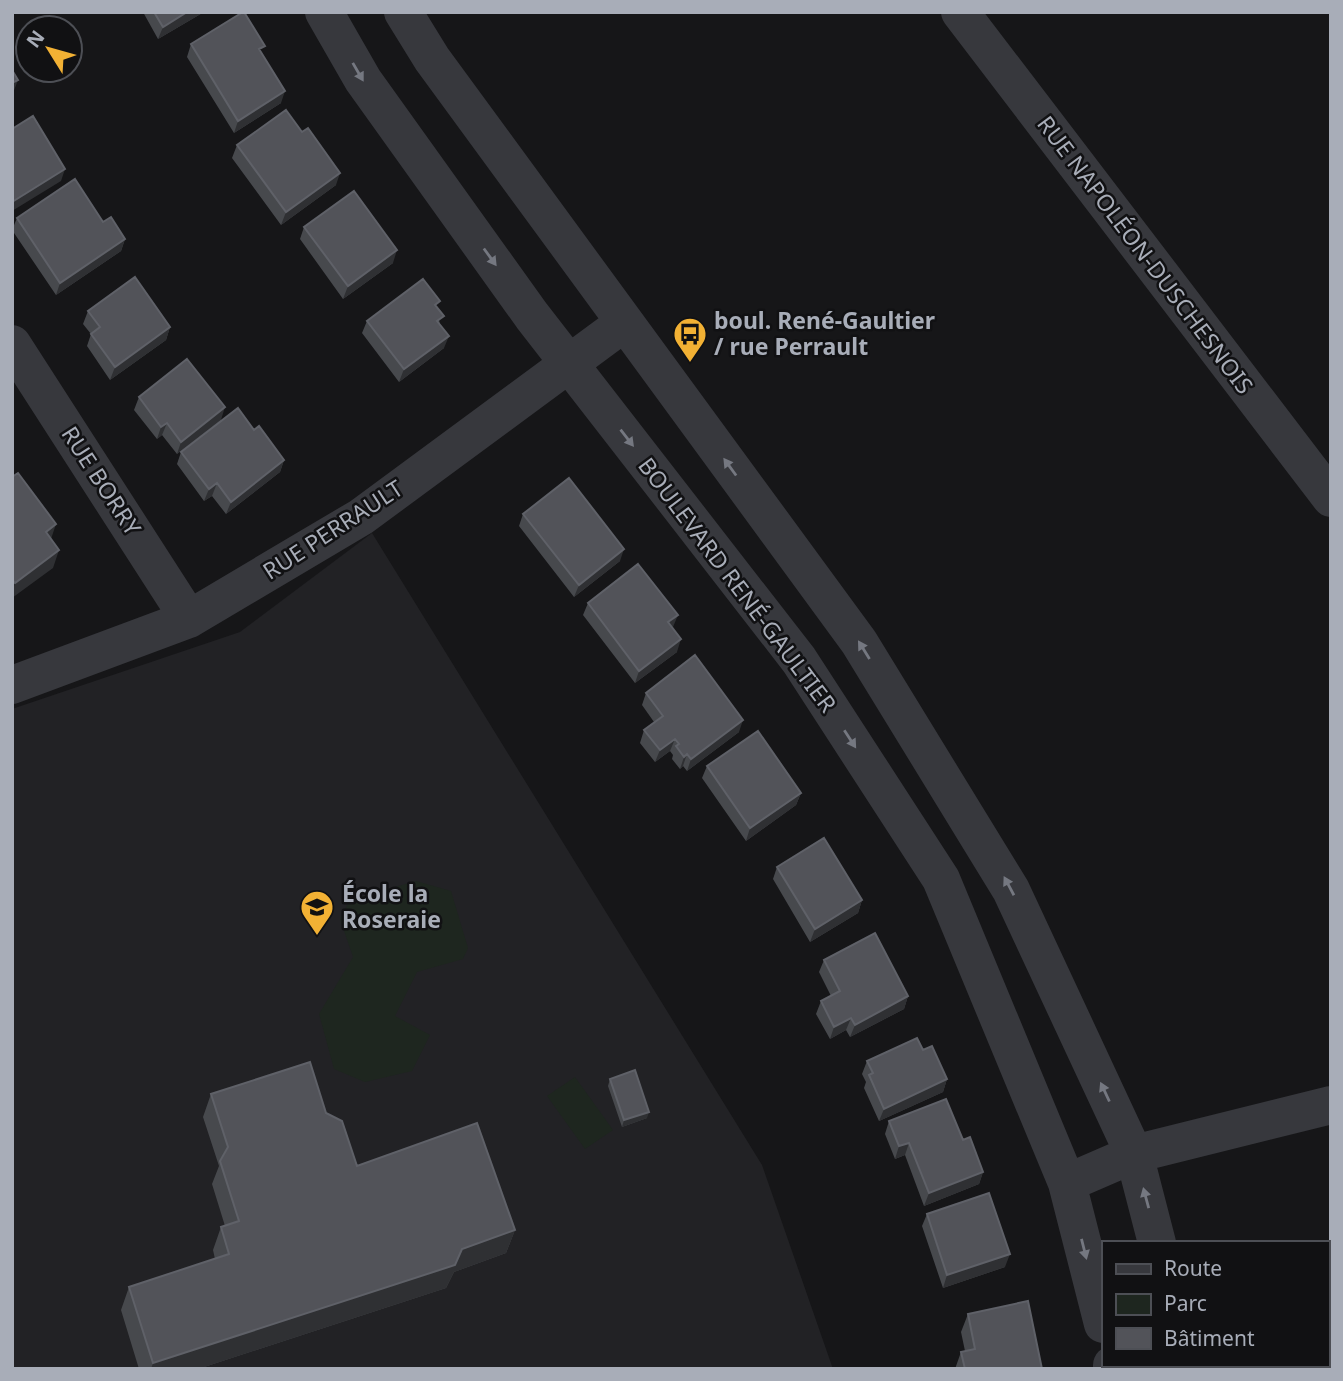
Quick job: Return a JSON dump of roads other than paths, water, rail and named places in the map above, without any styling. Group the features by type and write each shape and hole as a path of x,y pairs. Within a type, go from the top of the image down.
{"street":[{"name":"BOULEVARD RENÉ-GAULTIER","path":"324,12 363,80 569,364 799,660 941,879 1067,1183 1102,1320"},
{"path":"402,12 432,59 859,642 982,840 1011,890 1134,1154 1156,1241"},
{"name":"RUE NAPOLÉON-DUSCHESNOIS","path":"960,12 1331,498"},
{"name":"RUE PERRAULT","path":"12,685 189,619 361,516 624,323"},
{"name":"RUE BORRY","path":"12,344 189,619"},
{"path":"1067,1183 1134,1154 1331,1105"}],"place":[{"name":"boul. René-Gaultier / rue Perrault","path":"690,364"},
{"name":"École la Roseraie","path":"317,937"}]}
